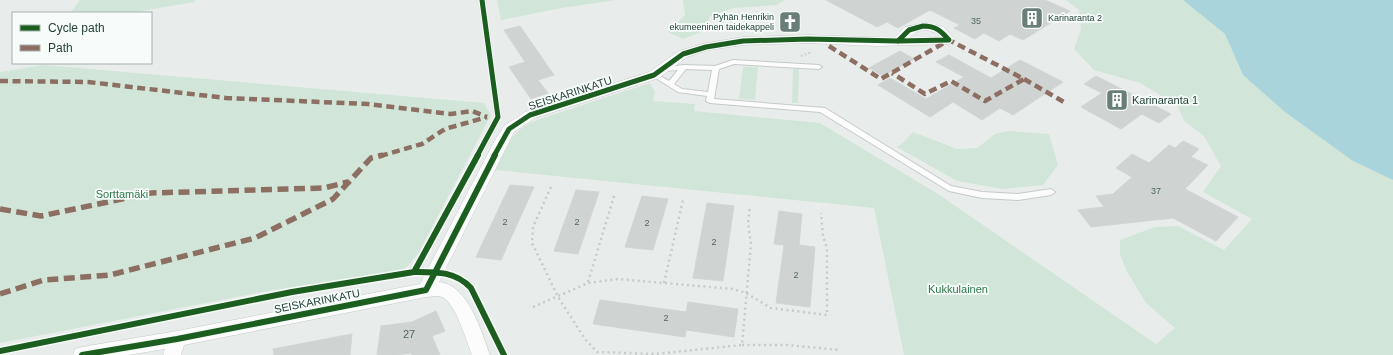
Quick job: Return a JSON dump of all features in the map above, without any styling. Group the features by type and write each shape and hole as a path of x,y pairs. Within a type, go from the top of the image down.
{"street":[{"name":"SEISKARINKATU","path":"82,355 175,347 426,290 500,142 509,129 530,115 659,72 683,54 694,50 743,41 808,40 897,42"},
{"path":"426,290 446,290 452,293 468,321 481,355"}],"lane":[{"path":"659,72 684,67 716,68 733,62 819,67"},
{"path":"670,84 684,67"},
{"path":"716,68 710,101 822,110 949,188 982,195 1018,197 1051,192"},
{"path":"659,72 670,84 680,91 711,94"}],"path":[{"path":"551,187 533,227 532,243 558,297 585,339 597,352 655,354 742,345 787,345 840,350"},
{"path":"588,282 615,193"},
{"path":"664,282 683,200"},
{"path":"742,345 751,244 748,223 750,206"},
{"path":"533,307 558,297 588,282 618,279 733,289 746,293 771,308 827,315 827,248 823,236 821,213"}],"green space":[{"path":"80,0 195,0 195,2 135,12 71,12"},
{"path":"497,0 616,0 562,8 501,20"},
{"path":"683,0 785,0 777,5 734,8 710,16 704,31 683,39 668,32 685,15"},
{"name":"Kukkulainen","path":"1066,0 1183,0 1225,34 1243,75 1353,161 1393,180 1393,355 904,355 874,208 495,170 510,140 528,124 650,83 655,92 653,101 695,104 694,111 820,123 938,194 1156,344 1175,328 1146,303 1126,270 1120,254 1120,240 1155,227 1178,226 1224,250 1252,219 1203,192 1221,166 1204,136 1184,121 1177,105 1140,83 1094,70 1074,49 1081,29 1079,10"},
{"name":"Sorttamäki","path":"43,65 484,103 491,115 418,254 407,267 398,271 262,292 0,343 0,72"},
{"path":"743,67 758,67 755,100 739,99"},
{"path":"793,69 799,69 798,103 792,103"},
{"path":"1008,131 1049,134 1058,165 1043,185 1002,189 957,181 897,147 913,132 957,149 977,148 995,134"}],"water":[{"path":"1183,0 1393,0 1393,180 1353,161 1285,112 1243,75 1225,34"}],"building":[{"path":"826,0 1045,0 1070,11 1023,40 1010,34 999,41 984,33 975,39 954,28 960,25 930,10 898,28 887,22 877,27"},
{"path":"520,26 554,75 538,80 548,93 531,99 509,67 525,62 504,30"},
{"path":"900,51 914,59 883,76 869,68"},
{"path":"949,55 991,78 1020,60 1063,82 1013,115 1000,108 982,120 953,102 930,117 878,85 890,78 926,99 964,77 936,62"},
{"name":"Karinaranta 1","path":"1096,76 1171,114 1159,123 1142,114 1121,129 1081,107 1102,93 1084,84"},
{"path":"1183,141 1199,149 1191,157 1208,165 1185,189 1238,217 1216,241 1173,218 1091,227 1078,210 1104,207 1096,196 1113,194 1132,177 1116,168 1132,154 1149,163 1169,145 1175,148"},
{"path":"510,185 534,187 501,260 476,257"},
{"path":"576,190 599,192 578,254 554,251"},
{"path":"642,196 668,199 653,250 625,247"},
{"path":"707,203 734,206 723,281 693,278"},
{"path":"779,211 802,214 799,245 815,247 810,307 776,303 784,245 774,244"},
{"path":"600,300 686,312 688,302 738,309 734,337 686,330 685,337 593,324"},
{"path":"436,311 445,331 432,336 440,355 412,355 411,353 377,355 381,326 412,322"},
{"path":"352,334 350,355 274,355 273,349"}],"marked path":[{"path":"829,46 881,79 949,40 1024,79 985,101 951,81 925,94 892,73"},
{"path":"1024,79 1064,102"},
{"path":"0,81 88,82 226,98 368,104 451,114 472,111 487,117"},
{"path":"0,294 44,280 110,275 255,238 333,199 371,158 422,144 445,129 487,117"},
{"path":"0,209 41,216 151,193 324,188 348,182"}],"cycle path":[{"path":"0,351 292,292 414,272 498,117 482,0"},
{"path":"82,355 177,339 426,290 509,129 530,115 654,75 683,54 706,47 743,41 808,39 877,42 949,40 940,30 923,26 909,30 906,32 904,34 899,40 898,41 897,42"},
{"path":"414,272 445,273 465,282 471,288 504,355"}],"place":[{"name":"Karinaranta 2","path":"1032,18"},
{"name":"Pyhän Henrikin ekumeeninen taidekappeli","path":"790,22"},
{"name":"Karinaranta 1","path":"1117,100"}]}
